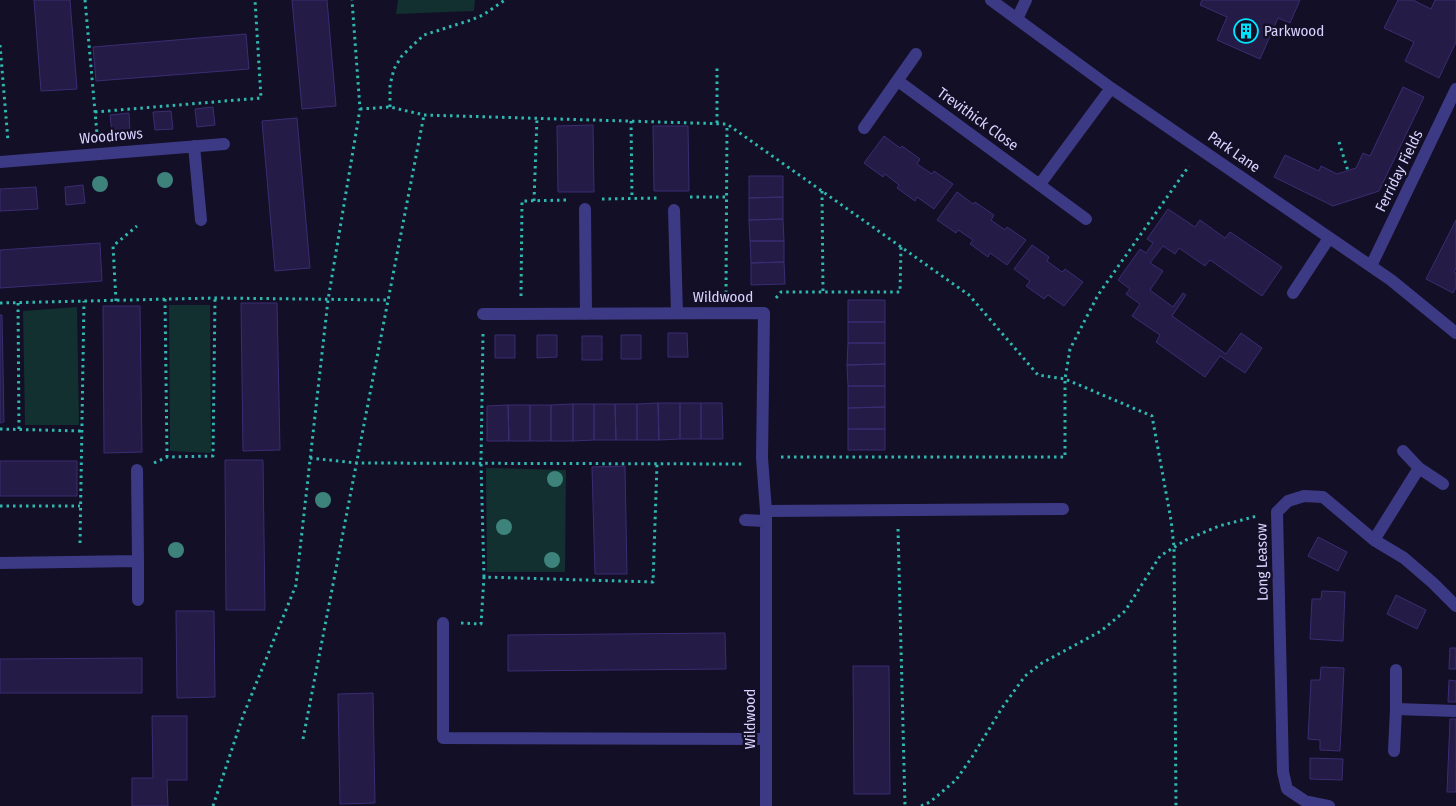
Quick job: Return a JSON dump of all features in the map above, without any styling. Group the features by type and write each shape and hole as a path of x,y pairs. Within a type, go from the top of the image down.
{"street":[{"name":"Park Lane","path":"991,0 1111,88 1391,280 1456,333"},
{"path":"1017,19 1026,0"},
{"path":"864,128 916,54"},
{"name":"Trevithick Close","path":"898,81 1086,219"},
{"path":"1040,184 1111,88"},
{"name":"Ferriday Fields","path":"1371,266 1456,90"},
{"name":"Woodrows","path":"5,162 224,144"},
{"path":"194,146 200,220"},
{"path":"585,209 586,314"},
{"path":"674,210 678,313"},
{"path":"1293,293 1329,238"},
{"name":"Wildwood","path":"483,314 764,313 762,458 766,516 766,806"},
{"path":"1402,451 1419,468 1443,484"},
{"path":"1374,540 1419,468"},
{"path":"137,470 138,600"},
{"name":"Long Leasow","path":"1325,806 1305,801 1287,788 1283,772 1277,512 1288,502 1304,496 1323,497 1374,540 1404,558 1456,606"},
{"path":"745,520 766,516 898,510 1063,509"},
{"path":"0,563 138,561"},
{"path":"443,623 444,738 766,739"},
{"path":"1394,751 1396,670"},
{"path":"1396,709 1456,711"}],"path":[{"path":"85,0 99,154"},
{"path":"95,112 262,98 255,0"},
{"path":"213,806 243,716 296,585 328,300 360,109 352,0"},
{"path":"390,107 390,85 394,69 400,57 424,35 483,15 505,0"},
{"path":"0,45 6,119 5,162"},
{"path":"717,124 718,67"},
{"path":"360,109 390,107 424,115 727,124 969,295 1038,375 1065,379 1152,416 1171,520 1174,547 1176,806"},
{"path":"303,739 424,115"},
{"path":"534,201 536,118"},
{"path":"0,119 6,119"},
{"path":"630,121 632,199"},
{"path":"726,313 727,124"},
{"path":"1338,142 1348,171"},
{"path":"775,457 1065,457 1065,379 1070,349 1098,295 1200,149"},
{"path":"822,191 823,292"},
{"path":"116,301 113,246 137,226"},
{"path":"764,313 781,292 900,292 901,246"},
{"path":"0,303 215,298 388,300"},
{"path":"137,470 167,457 213,456 215,298"},
{"path":"164,299 167,457"},
{"path":"80,562 84,301"},
{"path":"18,303 19,430"},
{"path":"443,623 482,624 484,577 481,463 483,314"},
{"path":"0,429 82,431"},
{"path":"310,458 357,463 745,464 749,460"},
{"path":"484,577 654,582 657,464"},
{"path":"0,506 80,506"},
{"path":"898,510 906,806"},
{"path":"921,806 930,802 956,780 1025,676 1042,663 1102,631 1125,611 1160,556 1186,540 1219,526 1277,512"}],"green space":[{"path":"398,0 475,0 474,11 396,14"},
{"path":"169,305 210,305 211,453 170,451"},
{"path":"77,307 79,425 25,425 23,311"},
{"path":"486,468 566,470 565,572 487,572"}],"building":[{"path":"34,0 70,0 77,89 41,91"},
{"path":"292,0 327,0 336,106 302,109"},
{"name":"Parkwood","path":"1202,0 1300,0 1290,23 1278,18 1260,59 1217,40 1227,17 1200,5"},
{"path":"1398,0 1413,0 1431,9 1435,0 1456,0 1456,42 1439,78 1405,61 1414,42 1384,28"},
{"path":"246,34 249,69 96,81 93,47"},
{"path":"1403,87 1424,97 1379,191 1333,206 1274,177 1285,155 1319,171 1321,166 1337,174 1356,168 1363,153 1370,156"},
{"path":"213,107 215,125 197,127 195,109"},
{"path":"171,111 173,129 155,130 153,112"},
{"path":"129,113 130,131 112,133 110,115"},
{"path":"297,118 310,268 275,271 262,121"},
{"path":"593,125 594,192 558,192 557,126"},
{"path":"653,126 688,126 689,191 654,191"},
{"path":"884,136 920,159 917,164 932,174 934,171 953,184 934,209 917,197 915,201 897,188 899,185 885,174 883,177 864,163"},
{"path":"749,176 783,176 783,197 749,198"},
{"path":"83,185 85,203 66,205 65,187"},
{"path":"36,187 38,209 0,211 0,189"},
{"path":"957,192 973,204 975,202 994,215 991,220 1005,230 1007,227 1026,240 1007,265 990,253 988,257 970,244 973,240 958,230 956,233 937,220"},
{"path":"783,197 783,219 749,220 749,198"},
{"path":"1168,209 1195,227 1200,220 1225,238 1230,232 1282,267 1262,296 1210,260 1205,266 1179,248 1175,254 1163,246 1150,263 1163,271 1150,290 1173,307 1183,293 1186,295 1172,316 1226,354 1241,333 1262,348 1245,373 1220,356 1205,377 1156,342 1160,335 1132,316 1140,304 1126,294 1130,289 1118,280 1140,249 1146,253 1153,243 1147,239"},
{"path":"783,219 784,241 750,241 749,220"},
{"path":"1456,220 1456,268 1454,272 1456,273 1456,287 1453,293 1426,279"},
{"path":"750,241 784,241 784,262 751,263"},
{"path":"100,243 102,281 0,288 0,250"},
{"path":"1032,245 1049,257 1047,261 1062,272 1065,269 1083,282 1064,306 1048,295 1044,299 1026,286 1030,281 1014,269"},
{"path":"784,262 785,284 751,285 751,263"},
{"path":"848,300 885,300 885,322 848,322"},
{"path":"241,303 277,303 280,450 243,451"},
{"path":"103,306 140,306 142,452 104,453"},
{"path":"0,315 2,315 4,422 0,423"},
{"path":"848,322 885,322 885,343 848,343"},
{"path":"668,333 687,333 688,357 668,357"},
{"path":"495,335 515,335 515,358 495,358"},
{"path":"537,335 557,335 557,357 537,358"},
{"path":"621,335 641,335 641,359 621,359"},
{"path":"582,336 602,336 602,360 582,360"},
{"path":"848,343 885,343 885,364 847,365"},
{"path":"885,364 885,386 848,386 847,365"},
{"path":"848,386 885,386 885,407 848,408"},
{"path":"658,403 659,440 637,440 637,404"},
{"path":"658,403 680,403 680,439 659,440"},
{"path":"680,403 701,403 701,439 680,439"},
{"path":"701,403 722,403 723,439 701,439"},
{"path":"573,404 573,441 551,441 551,405"},
{"path":"573,404 594,404 594,440 573,441"},
{"path":"594,404 615,404 616,440 594,440"},
{"path":"615,404 637,404 637,440 616,440"},
{"path":"508,405 509,441 487,441 487,406"},
{"path":"508,405 530,405 530,441 509,441"},
{"path":"530,405 551,405 551,441 530,441"},
{"path":"885,407 885,429 848,429 848,408"},
{"path":"848,429 885,429 885,450 848,450"},
{"path":"225,460 263,460 265,610 226,610"},
{"path":"0,461 77,461 77,496 0,496"},
{"path":"625,466 627,574 595,574 592,467"},
{"path":"1318,537 1347,552 1338,571 1308,556"},
{"path":"1322,591 1345,592 1343,641 1310,639 1312,599 1321,599"},
{"path":"1396,595 1426,610 1417,629 1387,614"},
{"path":"176,611 214,611 215,697 177,698"},
{"path":"725,633 726,669 508,671 508,635"},
{"path":"1450,648 1456,648 1456,669 1449,669"},
{"path":"142,658 142,693 0,693 0,659"},
{"path":"853,666 889,666 890,794 854,794"},
{"path":"1321,667 1344,668 1340,751 1320,750 1320,740 1308,739 1311,680 1320,680"},
{"path":"1449,680 1456,681 1456,702 1448,702"},
{"path":"373,693 375,803 340,804 338,694"},
{"path":"152,716 187,716 187,780 167,780 168,806 132,806 132,778 153,778"},
{"path":"1450,719 1456,719 1456,792 1447,792"},
{"path":"1310,758 1343,759 1342,780 1310,779"}],"place":[{"name":"Parkwood","path":"1246,31"}]}
